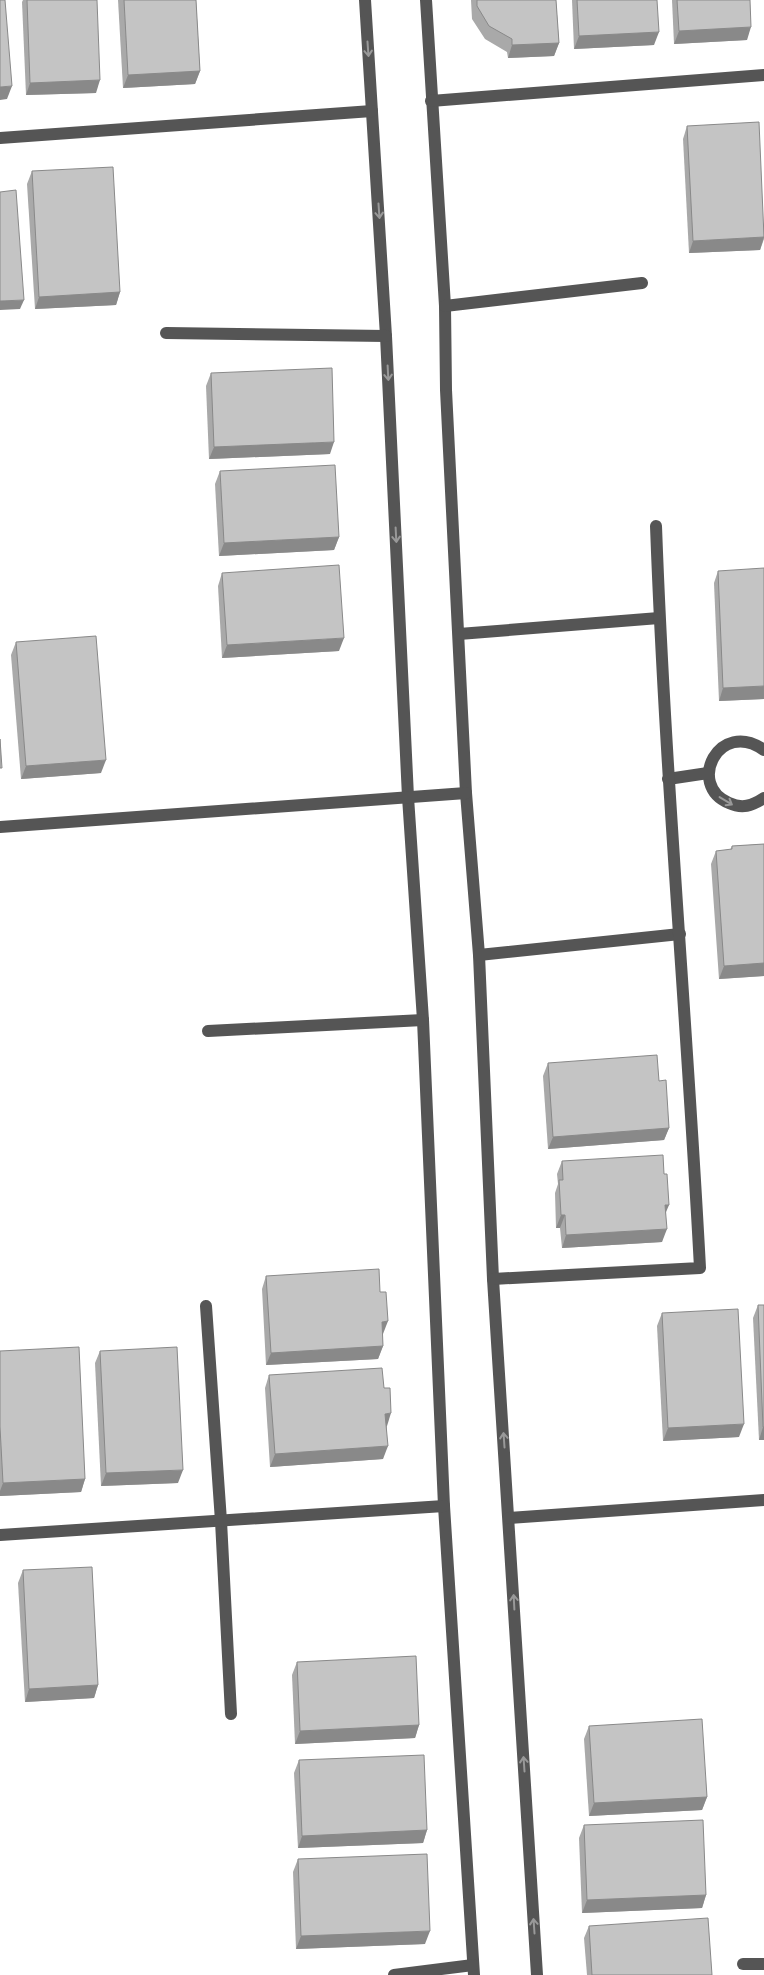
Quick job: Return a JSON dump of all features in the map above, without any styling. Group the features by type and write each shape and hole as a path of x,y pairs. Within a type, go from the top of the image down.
{"street":[{"path":"365,0 386,336 408,797 423,1020 444,1506 473,1970 394,1975"},
{"path":"426,0 445,306 446,390 466,793 479,955 493,1279 537,1975"},
{"path":"431,101 764,75"},
{"path":"0,138 372,111"},
{"path":"445,306 642,283"},
{"path":"166,334 386,336"},
{"path":"493,1279 700,1268 680,934 668,779 656,526"},
{"path":"459,634 659,618"},
{"path":"764,750 754,743 739,740 723,745 712,757 708,773 711,788 722,800 737,807 752,805 764,798"},
{"path":"668,779 708,773"},
{"path":"0,827 466,793"},
{"path":"479,955 680,934"},
{"path":"208,1032 423,1020"},
{"path":"206,1306 221,1521 231,1714"},
{"path":"509,1518 764,1500"},
{"path":"0,1534 444,1506"},
{"path":"743,1964 764,1964"}],"building":[{"path":"0,0 5,0 12,86 0,87"},
{"path":"27,0 97,0 100,80 30,83"},
{"path":"124,0 196,0 200,71 128,75"},
{"path":"477,0 556,0 559,43 512,45 512,39 489,26 477,6"},
{"path":"577,0 657,0 659,32 579,36"},
{"path":"677,0 750,0 751,27 679,31"},
{"path":"759,122 764,237 693,241 687,126"},
{"path":"113,167 120,292 39,297 32,171"},
{"path":"16,190 24,300 0,301 0,192"},
{"path":"332,368 334,442 214,447 211,373"},
{"path":"335,465 339,537 224,543 220,471"},
{"path":"339,565 344,638 227,645 222,573"},
{"path":"764,568 764,686 723,688 718,571"},
{"path":"96,636 106,760 26,766 16,642"},
{"path":"0,739 2,768 0,768"},
{"path":"764,844 764,963 724,966 716,851 732,849 732,846"},
{"path":"657,1055 659,1081 666,1080 669,1128 553,1137 548,1063"},
{"path":"663,1155 664,1174 667,1174 669,1205 665,1205 667,1229 566,1235 565,1215 561,1215 559,1180 563,1180 562,1161"},
{"path":"379,1269 380,1292 386,1292 388,1321 382,1322 383,1346 271,1353 266,1276"},
{"path":"758,1305 764,1305 764,1427 763,1427"},
{"path":"738,1309 744,1424 668,1428 662,1313"},
{"path":"79,1347 85,1479 3,1483 0,1427 0,1351"},
{"path":"177,1347 183,1470 106,1473 100,1351"},
{"path":"382,1368 384,1388 390,1388 391,1413 385,1414 388,1446 275,1454 269,1375"},
{"path":"92,1567 98,1685 29,1689 23,1570"},
{"path":"416,1656 419,1725 300,1731 297,1662"},
{"path":"702,1719 707,1797 594,1803 589,1726"},
{"path":"424,1755 427,1830 302,1836 299,1760"},
{"path":"703,1820 706,1895 587,1900 584,1825"},
{"path":"427,1854 430,1931 301,1936 298,1859"},
{"path":"708,1918 712,1975 592,1975 589,1926"}]}
